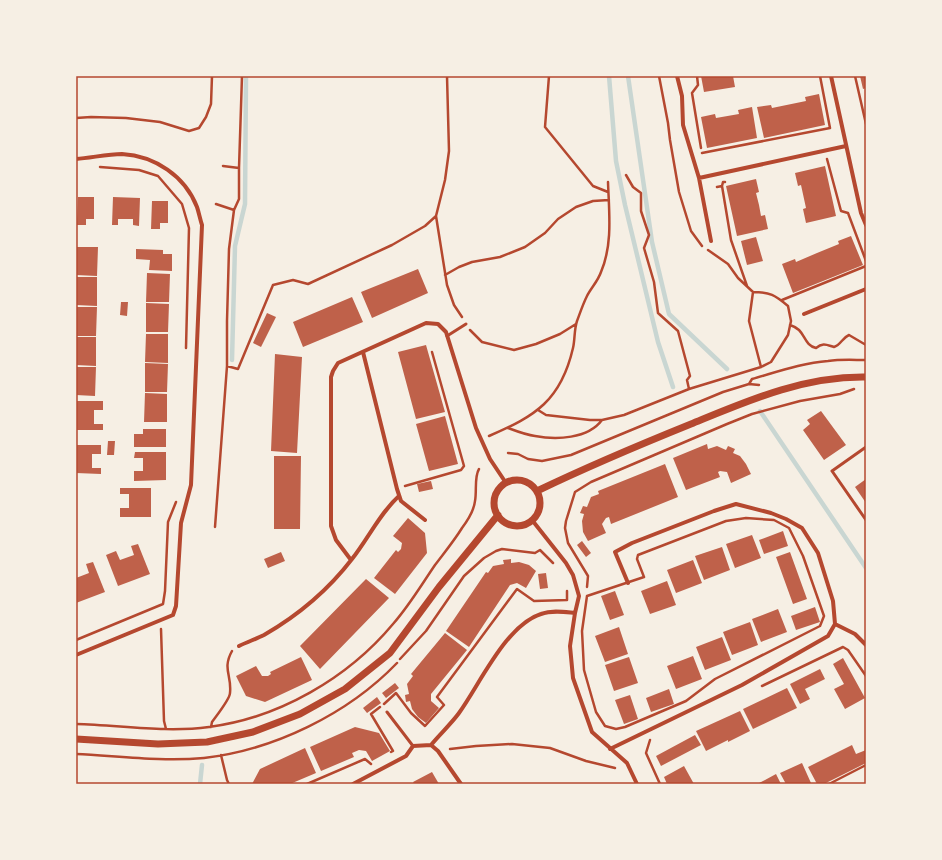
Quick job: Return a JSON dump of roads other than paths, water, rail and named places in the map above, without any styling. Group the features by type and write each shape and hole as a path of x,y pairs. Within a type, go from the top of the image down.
{"street":[{"path":"677,76 682,96 683,125 699,178 711,241"},
{"path":"831,76 846,146 866,225"},
{"path":"699,178 846,146"},
{"path":"76,159 122,154 145,158 170,171 186,188 197,206 202,225 191,486 181,523 176,606 173,615 76,655"},
{"path":"804,314 866,288"},
{"path":"351,560 336,540 331,526 331,377 338,363 426,322 438,324 447,334 481,440 490,459 506,484"},
{"path":"362,352 399,496 401,501 425,520"},
{"path":"537,491 656,438 774,391 813,382 866,377"},
{"path":"519,480 532,486 537,491 540,497 539,510 527,524 514,526 502,520 498,515 494,501 500,488 506,484 519,480"},
{"path":"239,646 264,635 296,614 327,587 351,560 390,504 399,496"},
{"path":"610,749 742,685 828,636 835,624 833,601 818,553 802,528 771,513 736,504 632,543 615,552 628,582"},
{"path":"76,739 158,744 207,742 253,732 300,714 345,689 390,653 438,588 498,515"},
{"path":"532,520 566,563 573,575 579,596 574,613 570,646 573,678 592,732 626,763 637,784"},
{"path":"431,745 459,714 511,635 526,621 541,614 554,612 574,613"},
{"path":"835,624 855,634 866,645"},
{"path":"353,784 406,756 414,746 431,745 438,751 461,784"}],"lane":[{"path":"447,334 466,324"},
{"path":"866,447 832,471 866,520"},
{"path":"387,712 414,746"}],"waterway":[{"path":"232,360 235,246 245,204 246,76"},
{"path":"609,76 616,161 625,205 658,342 673,387"},
{"path":"628,76 652,242 669,314 727,369"},
{"path":"760,411 866,568"},
{"path":"200,784 202,765"}]}
